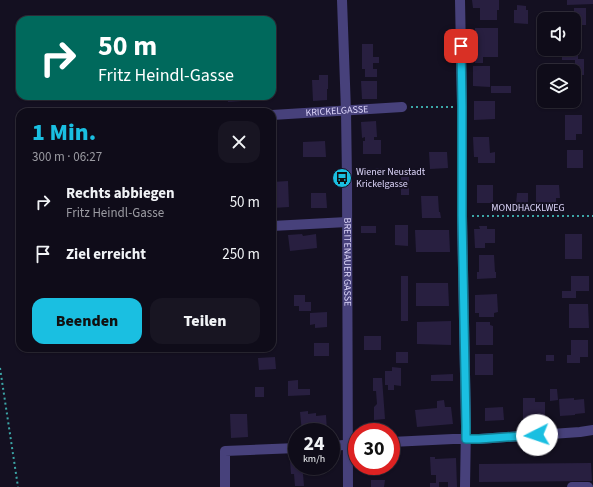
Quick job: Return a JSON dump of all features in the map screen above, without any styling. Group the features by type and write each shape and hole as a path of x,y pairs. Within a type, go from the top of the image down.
{"street":[{"name":"BREITENAUER GASSE","path":"342,0 346,111 347,222 352,423"},
{"path":"460,0 466,418 465,487"},
{"name":"KRICKELGASSE","path":"276,115 402,107"},
{"path":"276,226 347,222"},
{"path":"400,442 479,439 593,430"},
{"path":"224,487 226,451 288,448"},
{"name":"BREITENAUER GASSE","path":"348,487 349,475"},
{"path":"572,487 588,487"}],"path":[{"path":"402,107 462,106"},
{"name":"MONDHACKLWEG","path":"462,216 593,216"},
{"path":"0,368 18,487"}],"building":[{"path":"472,0 499,0 497,20 480,20 480,8 473,8"},
{"path":"567,0 593,0 593,4 567,5"},
{"path":"517,5 526,6 526,10 528,10 528,24 514,23 514,10 517,10"},
{"path":"574,8 586,8 586,25 581,25 581,12 574,12"},
{"path":"475,28 498,28 498,57 483,57 483,63 475,63"},
{"path":"362,44 373,44 373,57 379,57 379,63 373,63 373,69 377,69 377,77 365,77 365,69 362,69"},
{"path":"562,56 578,56 578,59 584,59 584,75 581,75 581,64 575,64 575,60 562,60"},
{"path":"473,66 490,66 490,87 473,86"},
{"path":"319,75 328,75 327,100 313,101 312,80 319,80"},
{"path":"361,81 377,81 377,99 362,99"},
{"path":"581,84 582,84 581,101"},
{"path":"491,86 511,86 511,93 491,93"},
{"path":"228,100 242,100 242,101 228,102"},
{"path":"474,101 495,101 495,119 474,120"},
{"path":"565,115 582,115 582,134 576,134 576,140 565,140"},
{"path":"376,121 377,137 374,137 374,140 381,140 381,154 363,154 363,141 365,141 365,137 362,138 361,122"},
{"path":"473,137 489,137 490,153 495,152 495,163 478,163 478,157 474,157"},
{"path":"325,141 326,157 303,157 303,142"},
{"path":"567,150 583,150 583,168 567,168"},
{"path":"429,152 447,152 448,168 430,169"},
{"path":"382,168 382,175 363,176 363,169"},
{"path":"401,177 409,177 409,195 401,195"},
{"path":"288,181 289,207 276,208 276,182"},
{"path":"477,185 493,185 493,203 477,203"},
{"path":"536,185 559,185 560,198 556,198 556,204 536,204"},
{"path":"311,193 326,193 327,208 311,208"},
{"path":"517,193 528,193 528,204 516,204"},
{"path":"421,196 438,196 441,218 422,218"},
{"path":"395,225 408,225 408,246 395,245"},
{"path":"361,226 376,226 376,233 361,233"},
{"path":"479,226 487,226 487,229 495,229 495,243 485,243 485,248 475,248 474,229 480,229"},
{"path":"415,230 449,230 450,252 416,252"},
{"path":"302,234 303,236 316,234 317,248 290,251 288,235"},
{"path":"565,234 582,234 582,259 565,259"},
{"path":"479,255 494,255 496,278 477,279 477,272 479,272"},
{"path":"401,276 408,276 408,321 401,321"},
{"path":"571,276 589,276 589,291 576,291 576,298 562,298 562,291 571,291"},
{"path":"416,283 448,283 449,306 416,306"},
{"path":"497,294 498,312 494,313 494,317 479,317 479,313 475,313 475,295"},
{"path":"294,295 305,295 305,302 311,302 311,311 299,311 299,306 294,306"},
{"path":"569,304 588,304 589,328 569,328"},
{"path":"327,312 327,327 315,328 315,324 310,325 310,313"},
{"path":"451,321 451,345 417,344 417,322"},
{"path":"476,322 490,322 490,325 493,326 493,345 476,345"},
{"path":"364,336 381,336 381,350 364,350"},
{"path":"571,340 588,340 588,357 580,357 580,363 567,363 567,355 571,355"},
{"path":"314,343 329,343 329,356 314,356"},
{"path":"396,352 408,352 408,363 396,363"},
{"path":"475,354 493,354 493,375 475,375"},
{"path":"546,355 554,355 554,361 546,361"},
{"path":"275,357 276,369 259,370 258,358"},
{"path":"392,367 401,368 401,386 394,385 394,390 388,390 388,385 385,385 385,371 392,371"},
{"path":"453,374 453,381 431,381 431,375"},
{"path":"373,378 382,378 385,419 374,420 374,407 377,404 376,391 373,391"},
{"path":"298,380 298,389 310,389 310,395 288,396 288,381"},
{"path":"255,387 264,387 264,397 255,397"},
{"path":"550,389 557,389 558,400 550,401"},
{"path":"523,398 535,398 535,402 545,402 545,419 523,420"},
{"path":"574,398 574,400 584,399 585,413 560,416 559,399"},
{"path":"444,400 445,407 451,407 453,424 417,427 415,410 437,408 437,401"},
{"path":"503,407 504,420 485,421 485,408"},
{"path":"308,411 308,414 316,413 316,416 326,415 326,423 301,423 300,412"},
{"path":"230,414 247,414 248,437 231,438"},
{"path":"430,457 435,457 435,459 456,458 457,487 448,487 448,482 439,482 439,487 430,487 430,483 436,483 436,475 431,475"},
{"path":"591,463 592,481 479,482 479,464"},
{"path":"294,475 303,475 304,486 295,486"},
{"path":"371,480 385,480 384,487 371,487"}],"place":[{"name":"Wiener Neustadt Krickelgasse","path":"342,178"}],"route":[{"path":"461,46 466,439 537,435"}]}
